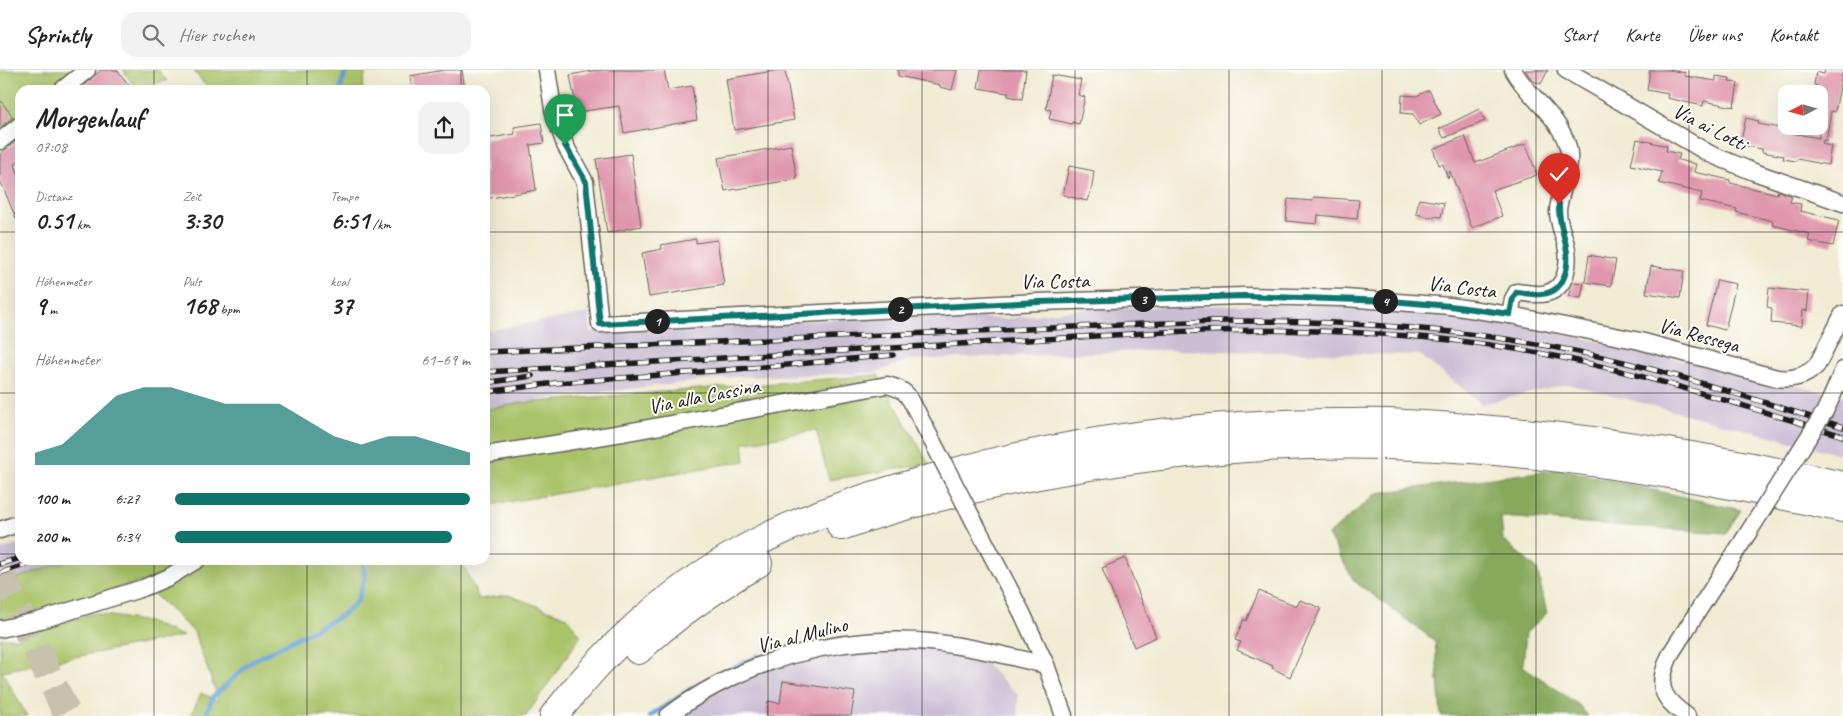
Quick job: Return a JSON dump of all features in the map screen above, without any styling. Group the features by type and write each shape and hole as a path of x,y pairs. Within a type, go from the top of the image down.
{"highway":[{"path":"554,716 604,656 655,609 711,569 768,536 842,506 901,486 962,470 1053,450 1142,436 1220,428 1294,423 1401,423 1585,439 1737,464 1843,486"},
{"path":"578,716 620,666 674,618 737,575 771,556 833,529 884,512 938,497 1065,470 1145,457 1245,448 1298,445 1419,446 1497,451 1582,461 1751,489 1843,508"}],"street":[{"path":"68,85 86,70"},
{"name":"Via Costa","path":"546,70 553,109 565,145 586,182 600,324 1038,302 1244,296 1391,301 1510,314"},
{"path":"1510,314 1513,298 1517,292 1541,294 1555,290 1565,277 1568,255 1558,212 1569,158 1568,146 1561,130 1523,85 1513,70"},
{"name":"Via ai Lotti","path":"1566,70 1710,154 1842,204"},
{"path":"0,141 15,129"},
{"name":"Via Ressega","path":"1510,314 1640,341 1786,379 1802,376 1817,365 1843,314"},
{"path":"1688,716 1668,701 1664,692 1662,673 1671,653 1825,411 1843,370"},
{"name":"Via alla Cassina","path":"490,454 616,434 887,385 900,388 908,396 917,412 1022,613 1046,664"},
{"path":"0,530 15,525"},
{"path":"0,629 41,620 142,588 169,577 189,565"},
{"name":"Via al Mulino","path":"668,716 706,691 756,667 829,646 861,641 931,642 1046,664"},
{"path":"1046,664 1064,716"}],"shaded area":[{"path":"1358,303 1507,321 1843,397 1843,455 1568,384 1482,404 1420,355 1169,350 909,360 874,373 735,377 542,399 490,415 490,330 588,313 591,331 930,315 1005,319 1087,308"},
{"path":"15,546 15,565 158,565 0,616 0,550"},
{"path":"829,646 969,648 1018,695 1018,716 668,716 706,691"}],"green space":[{"path":"0,70 75,70 58,85 15,85 15,124 0,137"},
{"path":"123,70 158,70 167,81 153,85 134,85"},
{"path":"193,70 366,70 363,85 205,85"},
{"path":"878,375 929,464 829,480 816,430 743,443 745,461 490,505 490,409 521,403"},
{"path":"1561,469 1741,510 1726,533 1501,517 1503,540 1537,569 1547,613 1526,633 1523,666 1579,705 1588,716 1441,716 1435,641 1354,581 1328,535 1377,493"},
{"path":"55,565 463,565 479,599 508,595 567,617 581,636 526,716 191,716 201,693 219,701 194,632 141,582 16,617 0,618 0,584"},
{"path":"93,613 148,622 183,636 2,671 27,716 0,716 0,638 18,638"}],"building":[{"path":"101,70 117,70 129,85 84,85"},
{"path":"444,70 462,70 464,85 411,85 410,76"},
{"path":"597,70 664,70 668,90 692,86 697,120 624,133 619,106 577,112 570,75"},
{"path":"785,70 794,120 734,130 726,79"},
{"path":"898,70 957,70 952,90 940,87 940,85 898,76"},
{"path":"981,70 1026,70 1022,99 1008,96 1008,93 978,88"},
{"path":"1525,70 1548,70 1541,84 1533,81"},
{"path":"1650,70 1669,70 1686,73 1685,76 1716,81 1716,76 1730,78 1729,82 1738,83 1734,107 1704,101 1703,106 1667,98 1668,94 1647,90"},
{"path":"1825,70 1843,70 1835,112 1831,111 1828,129 1828,85 1814,85 1816,72 1824,74"},
{"path":"1052,75 1081,80 1078,95 1085,97 1079,124 1049,119 1051,110 1046,109"},
{"path":"1429,90 1441,114 1419,125 1413,114 1401,113 1402,95 1416,96"},
{"path":"0,100 13,117 2,126 0,124"},
{"path":"1479,109 1485,121 1444,138 1439,129"},
{"path":"1746,118 1759,121 1758,124 1778,128 1778,135 1802,135 1819,138 1819,135 1827,135 1826,141 1823,140 1822,144 1831,146 1828,165 1797,159 1796,161 1783,159 1784,156 1740,145"},
{"path":"541,123 544,143 530,145 536,190 490,198 490,138 515,134 514,127"},
{"path":"1465,136 1475,163 1526,144 1537,175 1492,190 1502,216 1472,228 1450,171 1448,179 1443,164 1439,165 1433,149"},
{"path":"1637,139 1667,146 1666,151 1680,154 1678,160 1696,164 1694,172 1777,194 1778,191 1792,196 1790,202 1801,204 1800,211 1839,220 1833,246 1808,241 1810,234 1772,225 1773,221 1736,212 1737,209 1700,201 1702,193 1659,183 1662,172 1631,165"},
{"path":"15,142 15,216 0,180 0,154"},
{"path":"791,145 797,179 725,191 718,158"},
{"path":"631,154 641,226 607,233 596,159"},
{"path":"1069,166 1094,171 1092,187 1087,201 1063,195"},
{"path":"1314,197 1359,200 1357,219 1318,215 1317,224 1286,221 1288,199 1313,201"},
{"path":"1419,199 1444,203 1441,217 1434,216 1434,218 1416,214"},
{"path":"696,239 696,243 717,240 724,285 649,297 642,253 662,249 661,245"},
{"path":"1589,255 1616,260 1611,286 1585,282"},
{"path":"1651,266 1684,271 1680,298 1646,293"},
{"path":"1717,280 1736,284 1725,330 1706,325"},
{"path":"1573,282 1584,283 1581,298 1568,296"},
{"path":"1769,288 1809,292 1807,311 1803,310 1802,326 1771,323 1772,308 1767,307"},
{"path":"1125,558 1156,637 1134,647 1102,568"},
{"path":"1259,591 1297,606 1300,600 1321,608 1290,677 1272,668 1273,666 1237,650 1241,642 1235,640 1244,619 1246,621"},
{"path":"783,681 855,692 851,716 766,716 768,701 780,703"}],"waterway":[{"path":"342,85 346,70"},
{"path":"206,716 212,698 252,661 341,616 357,602 365,577 364,565"},
{"path":"650,716 696,686 759,656"}],"tunnel":[{"path":"0,573 68,716"}],"railway":[{"path":"490,352 1213,321 1349,324 1484,336 1608,358 1676,376 1843,427"},
{"path":"490,372 1165,332 1254,330 1389,334 1478,343 1604,367 1684,388 1843,436"},
{"path":"490,391 556,383 893,355"},
{"path":"490,382 532,376"},
{"path":"0,564 15,560"},
{"path":"0,573 25,565"}],"route":[{"path":"565,145 586,182 600,324 1038,302 1199,296 1345,298 1450,306 1510,314 1513,298 1517,292 1549,293 1555,290 1565,277 1568,255 1559,219 1559,204"}]}
